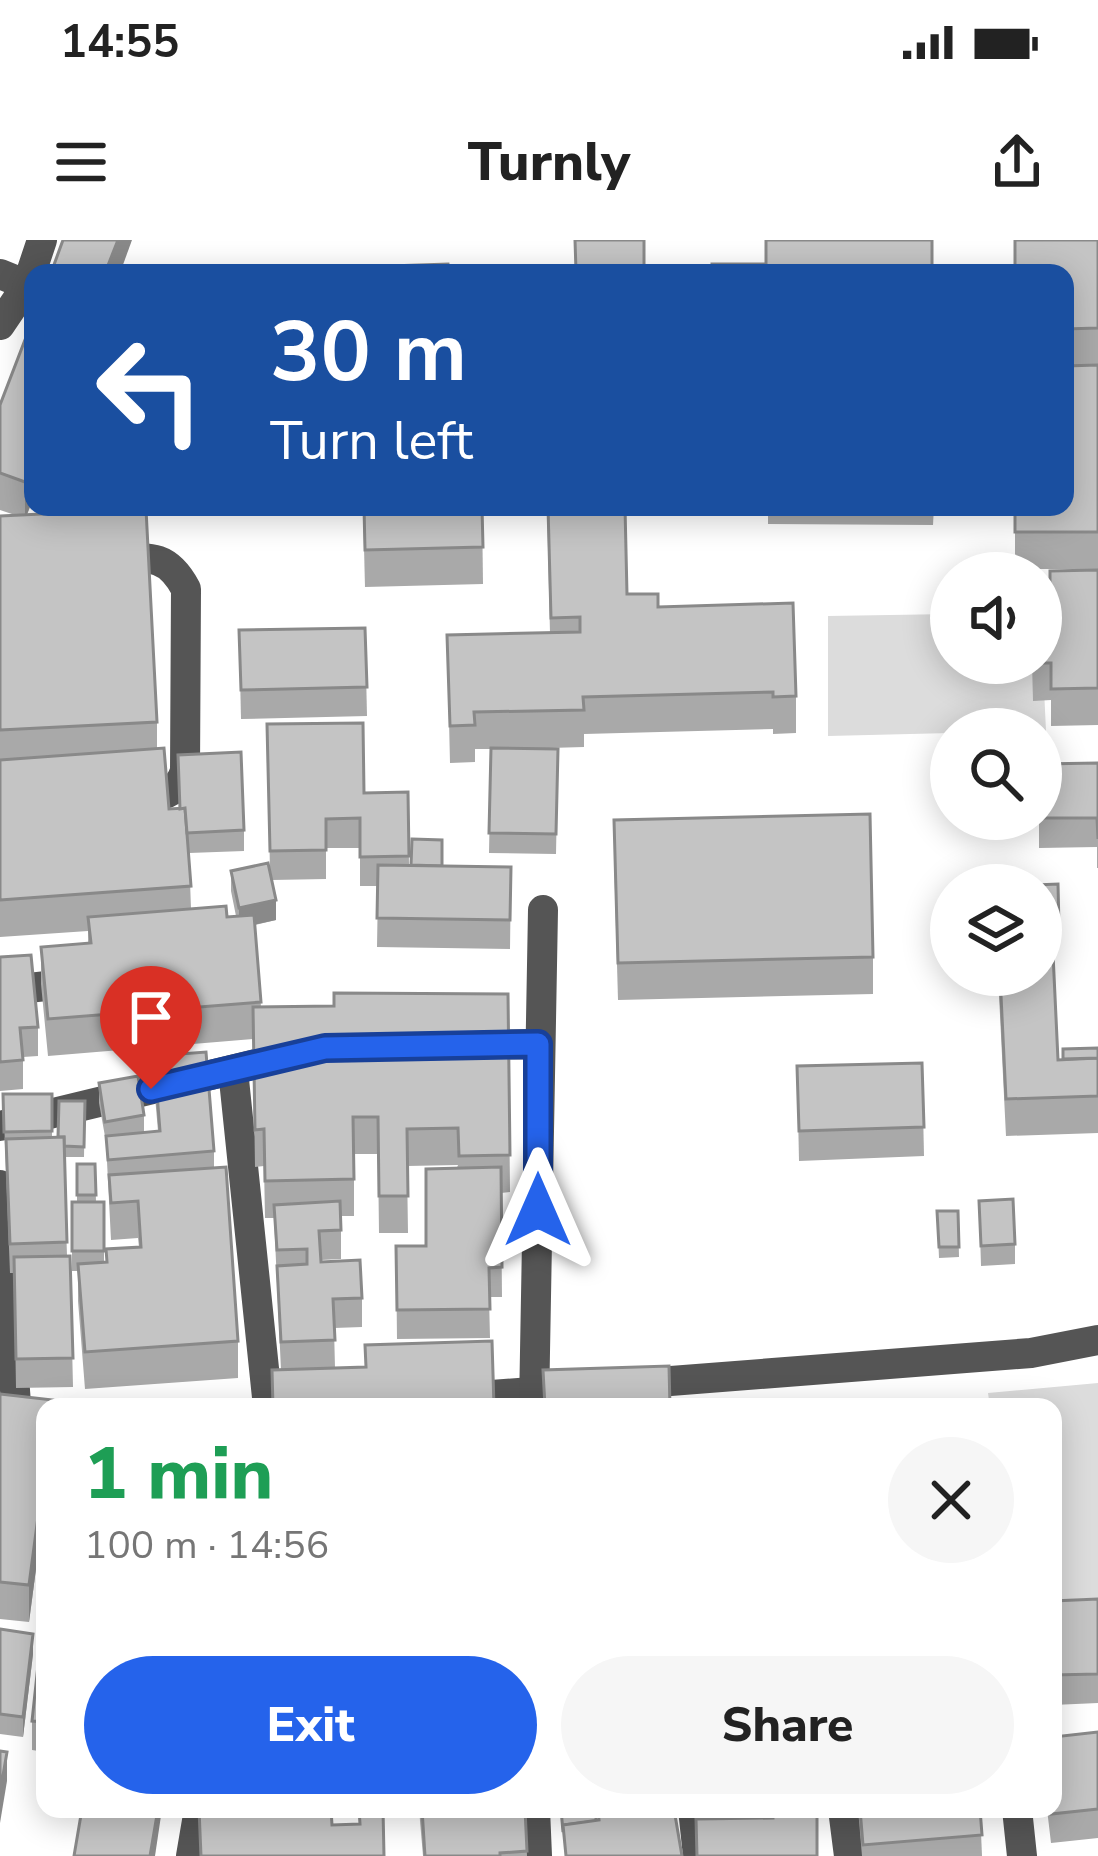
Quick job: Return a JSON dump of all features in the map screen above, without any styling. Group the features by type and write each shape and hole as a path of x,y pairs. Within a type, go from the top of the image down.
{"street":[{"path":"0,325 13,280"},
{"path":"83,562 165,561 186,589 187,749 182,783 161,797 92,806"},
{"path":"534,1398 543,910"},
{"path":"0,991 119,976"},
{"path":"443,1046 538,1044"},
{"path":"0,1126 325,1048"},
{"path":"233,1070 267,1398"},
{"path":"0,1185 21,1437"},
{"path":"545,1398 1031,1353 1098,1340"},
{"path":"191,1856 197,1818"},
{"path":"535,1818 537,1856"},
{"path":"694,1818 698,1856"},
{"path":"844,1818 849,1856"},
{"path":"1017,1818 1022,1856"}],"shaded area":[{"path":"930,614 930,684 1044,684 1045,708 930,708 930,734 828,736 828,616"},
{"path":"1098,1383 1098,1598 1062,1600 1062,1398 989,1398 988,1393"}],"building":[{"path":"63,240 118,240 109,264 54,264"},
{"path":"575,240 644,240 644,264 576,264"},
{"path":"766,240 932,240 932,264 766,264"},
{"path":"1015,240 1098,240 1098,328 1074,329 1074,264 1015,264"},
{"path":"24,342 24,482 0,473 0,405"},
{"path":"1098,365 1098,532 1015,532 1015,516 1074,516 1074,366"},
{"path":"0,516 146,516 157,722 0,730"},
{"path":"364,516 482,516 483,547 365,550"},
{"path":"548,516 625,516 627,594 658,594 658,607 793,603 796,696 773,697 773,692 583,697 584,710 474,712 475,725 450,726 447,635 580,632 580,617 551,618"},
{"path":"1098,570 1098,688 1051,689 1051,684 1062,684 1062,571"},
{"path":"365,628 367,687 241,690 239,630"},
{"path":"363,723 364,793 408,792 409,856 360,857 360,818 326,819 326,850 270,851 267,724"},
{"path":"164,748 169,809 185,808 191,886 0,900 0,760"},
{"path":"491,748 558,749 556,834 489,833"},
{"path":"241,752 244,830 187,833 185,808 180,809 178,755"},
{"path":"1098,763 1098,839 1097,818 1062,818 1062,764"},
{"path":"870,814 873,957 618,963 614,820"},
{"path":"412,839 442,840 442,866 411,865"},
{"path":"268,863 276,900 239,908 231,871"},
{"path":"378,865 511,867 510,920 377,918"},
{"path":"226,906 227,917 254,915 261,1002 48,1019 41,947 91,943 88,917"},
{"path":"31,955 38,1027 20,1028 23,1060 0,1062 0,957"},
{"path":"334,993 508,994 510,1155 459,1156 458,1128 407,1129 408,1196 379,1196 378,1117 353,1117 354,1179 265,1181 264,1129 255,1130 253,1007 334,1006"},
{"path":"1001,996 1055,996 1058,1060 1098,1058 1098,1096 1006,1099"},
{"path":"1098,1048 1098,1058 1063,1059 1063,1049"},
{"path":"206,1052 214,1151 108,1160 106,1136 160,1131 154,1056"},
{"path":"922,1063 924,1127 799,1131 797,1066"},
{"path":"138,1076 144,1115 105,1122 99,1083"},
{"path":"3,1094 52,1094 52,1131 4,1132"},
{"path":"59,1101 85,1101 84,1147 64,1146 64,1137 58,1137"},
{"path":"64,1137 67,1242 10,1244 6,1139"},
{"path":"77,1164 95,1164 96,1195 77,1195"},
{"path":"226,1167 238,1341 85,1352 78,1264 107,1262 106,1249 141,1247 138,1201 111,1203 109,1175"},
{"path":"501,1167 502,1267 489,1268 490,1309 397,1310 396,1246 426,1246 426,1169"},
{"path":"1013,1199 1015,1244 981,1246 979,1201"},
{"path":"340,1201 341,1230 319,1231 321,1262 360,1260 362,1298 333,1299 335,1340 281,1342 277,1266 307,1264 307,1249 277,1250 274,1205"},
{"path":"72,1202 104,1202 104,1251 72,1251"},
{"path":"937,1211 958,1211 959,1247 939,1247"},
{"path":"70,1256 73,1358 16,1359 14,1257"},
{"path":"492,1341 494,1398 273,1398 272,1370 366,1367 365,1345"},
{"path":"669,1366 670,1398 545,1398 543,1370"},
{"path":"0,1394 36,1398 36,1532 29,1585 0,1582"},
{"path":"1098,1599 1098,1674 1062,1675 1062,1601"},
{"path":"0,1629 33,1634 23,1717 0,1714"},
{"path":"1098,1732 1098,1809 1062,1813 1062,1736"},
{"path":"0,1751 7,1752 0,1793"},
{"path":"80,1818 156,1818 150,1856 74,1856"},
{"path":"199,1818 332,1818 332,1825 383,1818 384,1856 201,1856"},
{"path":"423,1818 525,1818 527,1851 500,1856 425,1856"},
{"path":"562,1818 596,1818 563,1825 563,1832"},
{"path":"676,1818 682,1856 566,1856 563,1825"},
{"path":"817,1818 817,1856 697,1856 696,1819"},
{"path":"861,1818 981,1818 982,1835 863,1845"}],"route":[{"path":"151,1089 325,1048 538,1044 538,1210"}]}
